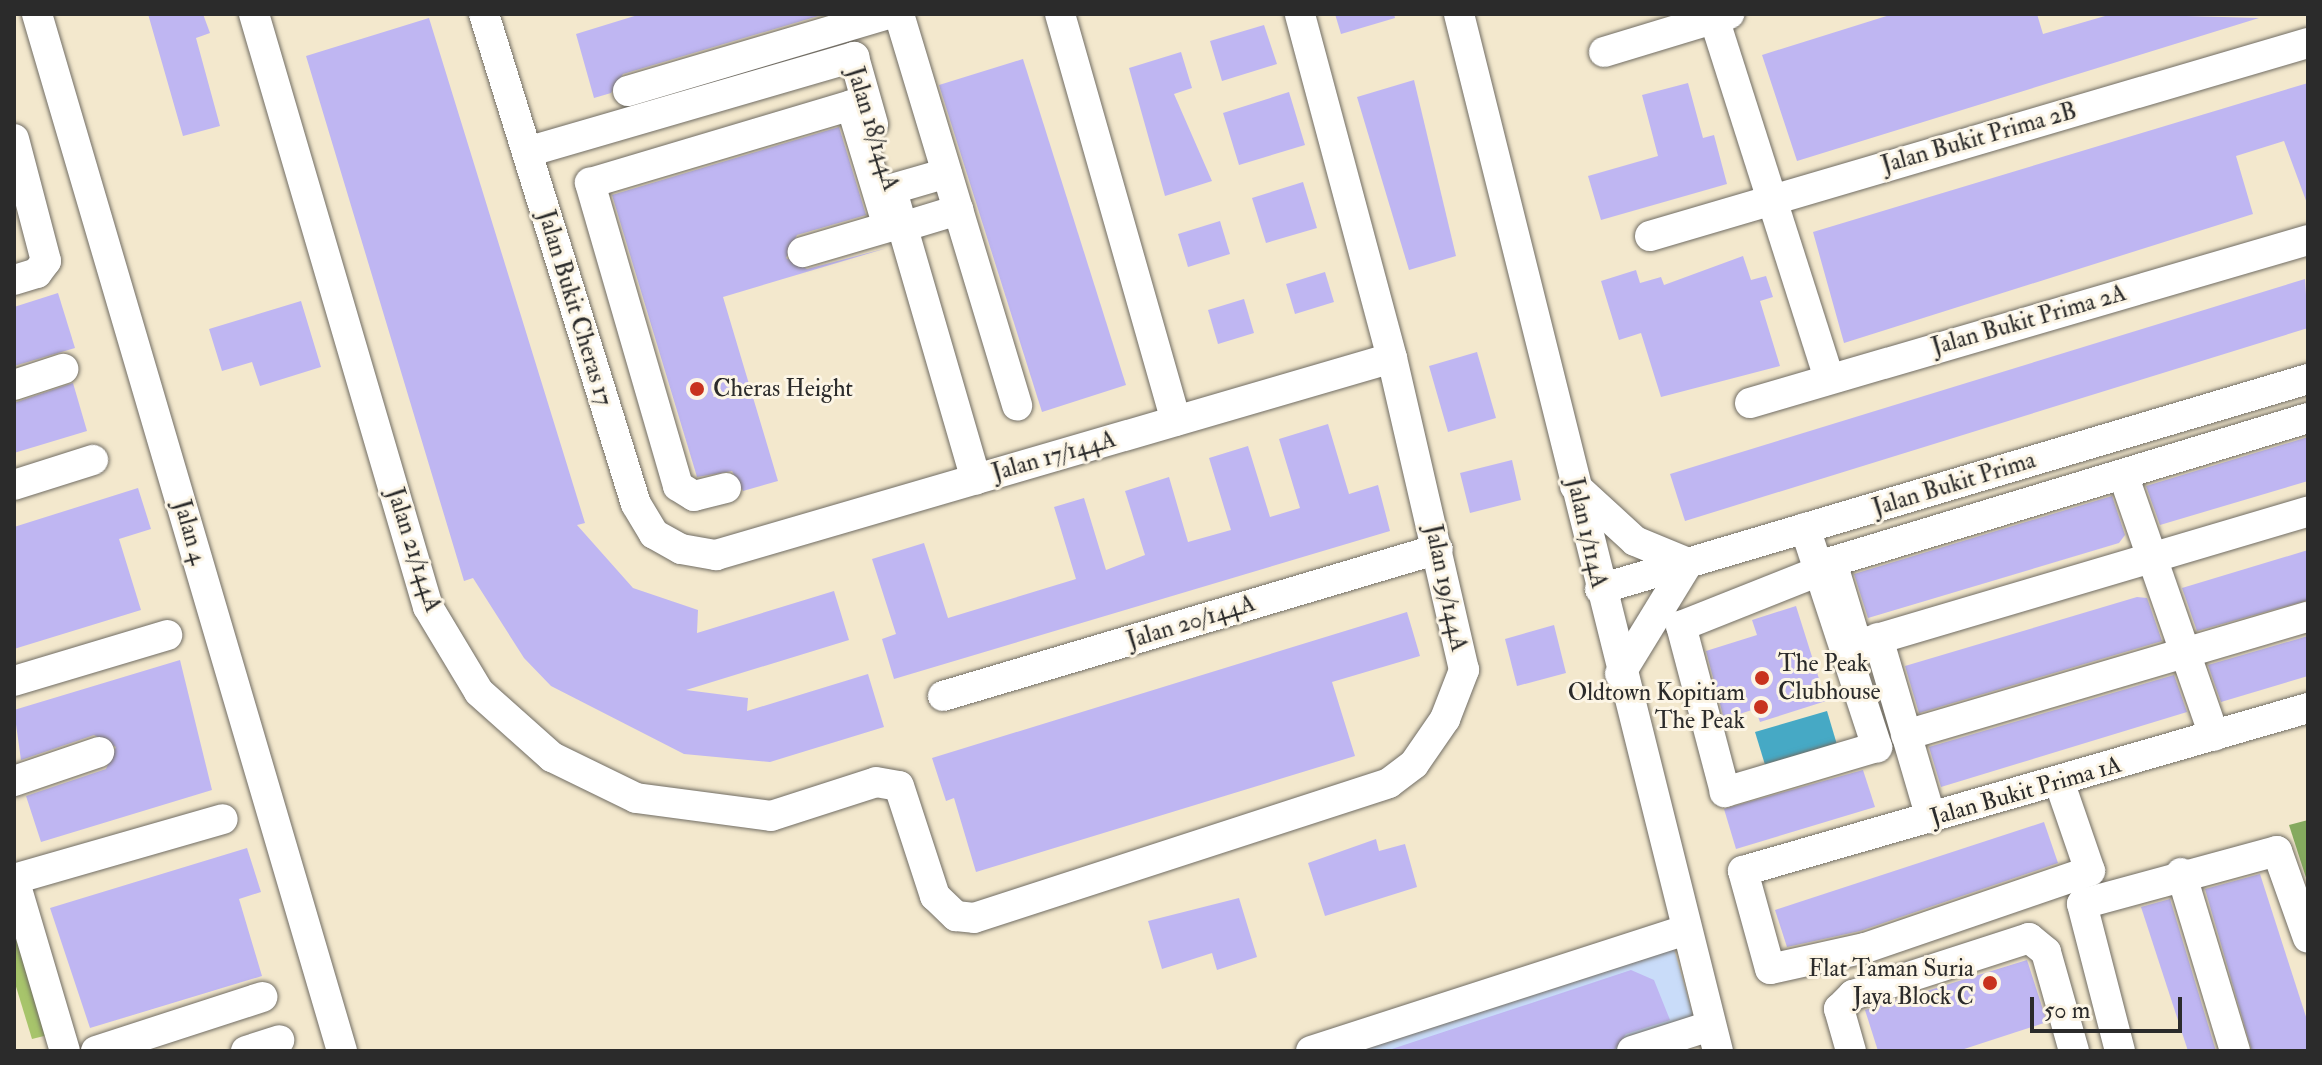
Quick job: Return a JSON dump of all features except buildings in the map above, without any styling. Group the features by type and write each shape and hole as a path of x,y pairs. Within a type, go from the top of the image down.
{"street":[{"name":"Jalan 4","path":"37,14 342,1051"},
{"name":"Jalan 21/144A","path":"254,14 428,607 479,692 552,757 636,798 771,816 888,783"},
{"name":"Jalan Bukit Cheras 17","path":"484,14 636,504 654,534 681,549 716,555"},
{"path":"628,91 888,14"},
{"path":"899,14 1017,406"},
{"path":"1060,14 1176,421"},
{"name":"Jalan 19/144A","path":"888,783 899,786 935,896 956,916 993,915 1361,796 1414,764 1445,719 1464,670 1392,358 1300,14"},
{"name":"Jalan 1/114A","path":"1459,14 1682,931 1714,1039"},
{"path":"1604,52 1722,16 1772,198 1829,378"},
{"name":"Jalan Bukit Prima 2B","path":"1650,236 2308,43"},
{"name":"Jalan 18/144A","path":"527,152 854,57 976,479"},
{"path":"730,93 743,136"},
{"path":"695,103 709,146"},
{"path":"726,488 694,496 678,486 590,183 851,105 888,227 803,252"},
{"path":"14,139 46,261 37,273 14,280"},
{"path":"892,189 947,173"},
{"path":"902,227 958,210"},
{"name":"Jalan Bukit Prima 2A","path":"1750,403 2308,240"},
{"name":"Jalan 17/144A","path":"716,555 1392,358"},
{"path":"14,385 63,369"},
{"name":"Jalan Bukit Prima","path":"1600,589 2308,379"},
{"path":"2308,418 2124,477 1832,562 1857,645 2308,511"},
{"path":"14,485 93,460"},
{"path":"2124,477 2214,736"},
{"path":"1575,486 1635,541 1688,563 1620,674"},
{"path":"1805,528 1877,747 1725,792 1681,626 1819,571"},
{"name":"Jalan 20/144A","path":"943,696 1438,549"},
{"path":"1906,735 2308,617"},
{"path":"14,681 167,635"},
{"path":"1878,638 1931,818"},
{"name":"Jalan Bukit Prima 1A","path":"2059,781 2090,871 1865,948 1770,969 1743,871 2308,708"},
{"path":"14,781 99,752"},
{"path":"65,1051 14,879 223,819"},
{"path":"2120,1051 2082,904 2181,873 2277,851 2308,938"},
{"path":"2181,873 2235,1051"},
{"path":"1311,1051 1682,931"},
{"path":"1851,1051 1839,1009 1853,995 2029,938 2042,941 2074,1051"},
{"path":"96,1051 262,997"},
{"path":"1632,1051 1714,1039"},
{"path":"246,1051 279,1040"}],"shaded area":[{"path":"1672,942 1696,1026 1616,1051 1332,1051"}],"green space":[{"path":"2308,820 2308,884 2289,825"},
{"path":"14,927 48,1035 32,1039 14,980"}],"water":[{"path":"1827,711 1838,748 1766,768 1755,732"}],"place":[{"name":"Cheras Height","path":"697,389"},
{"name":"The Peak Clubhouse","path":"1762,678"},
{"name":"Oldtown Kopitiam The Peak","path":"1761,707"},
{"name":"Flat Taman Suria Jaya Block C","path":"1990,983"}]}
